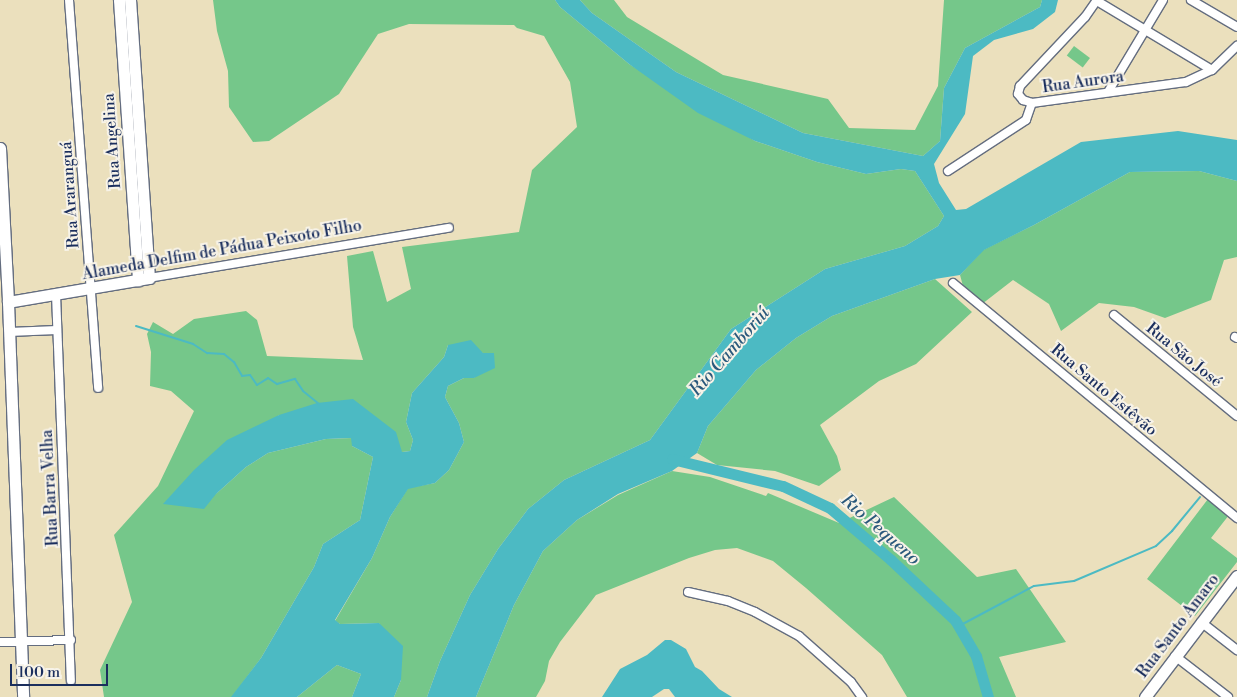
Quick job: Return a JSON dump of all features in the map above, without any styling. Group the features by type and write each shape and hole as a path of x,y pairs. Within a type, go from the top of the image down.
{"street":[{"name":"Rua Araranguá","path":"69,0 98,388"},
{"name":"Rua Angelina","path":"119,0 144,279"},
{"name":"Rua Angelina","path":"130,0 144,279"},
{"path":"1108,92 1163,0"},
{"path":"1191,0 1237,27"},
{"path":"1097,1 1212,70"},
{"name":"Rua Aurora","path":"1097,1 1085,18 1020,86 1018,90 1020,98 1032,102 1178,84 1202,76 1212,70 1237,46"},
{"path":"948,170 1026,120 1032,102"},
{"path":"0,148 4,302 10,332 23,697"},
{"name":"Alameda Delfim de Pádua Peixoto Filho","path":"4,302 449,228"},
{"name":"Rua Santo Estêvão","path":"954,283 1237,518"},
{"name":"Rua Barra Velha","path":"56,294 72,681"},
{"name":"Rua São José","path":"1114,315 1237,416"},
{"path":"10,332 57,330"},
{"name":"Rua Santo Amaro","path":"1145,697 1237,576"},
{"path":"688,592 728,601 755,612 799,636 851,682 862,697"},
{"path":"1201,622 1237,650"},
{"path":"0,642 71,640"},
{"path":"1175,656 1228,697"}],"green space":[{"path":"213,0 555,0 560,7 629,64 755,141 817,162 866,174 901,169 915,171 944,216 938,226 905,246 825,269 731,329 650,440 564,480 528,509 498,549 470,595 440,661 427,697 394,697 401,680 379,623 340,624 335,621 372,558 390,517 408,488 435,483 449,470 464,442 459,423 445,397 448,386 464,378 474,378 483,353 448,345 444,357 412,393 406,422 413,440 410,451 402,452 279,415 204,509 216,494 246,467 268,453 326,439 352,438 352,446 373,457 360,520 323,544 314,567 261,658 232,697 104,697 100,670 132,602 114,535 158,486 194,411 171,391 150,386 151,352 147,334 153,322 173,334 194,319 246,311 257,320 267,356 363,360 353,327 347,256 373,251 387,302 411,289 402,247 519,232 532,170 577,127 570,82 544,36 517,28 514,25 409,24 378,34 339,94 269,141 253,142 229,107 228,71 217,31"},
{"path":"580,0 614,0 627,17 723,75 828,99 849,128 915,130 938,86 944,0 1042,0 1040,7 965,48 944,88 940,141 923,156 803,133 676,72 592,13"},
{"path":"1074,46 1090,58 1083,68 1067,56"},
{"path":"1199,171 1237,181 1237,257 1224,260 1211,300 1165,318 1134,307 1099,303 1061,331 1049,304 1013,280 982,304 963,286 960,275 983,250 1034,225 1130,172"},
{"path":"935,279 972,312 916,364 879,381 820,425 837,456 841,470 819,486 775,471 717,465 697,453 708,426 756,370 796,338 832,316"},
{"path":"672,471 710,477 766,496 768,493 839,523 894,497 977,577 1016,569 1066,642 999,657 1016,697 907,697 882,655 773,561 737,548 715,550 689,558 596,595 560,642 549,661 545,681 536,697 476,697 514,605 543,551 577,520 618,495"},
{"path":"1208,499 1229,515 1211,538 1237,558 1237,562 1195,616 1147,579"},
{"path":"337,665 361,674 352,697 297,697"}],"water":[{"name":"Rio Camboriú","path":"555,0 580,0 592,13 676,72 803,133 923,156 940,141 944,88 965,48 1040,7 1042,0 1058,0 1055,12 1033,29 994,40 973,56 965,114 934,164 939,183 956,210 966,209 1081,142 1178,131 1237,140 1237,181 1199,171 1130,172 1034,225 984,250 960,275 935,279 832,316 796,338 756,370 708,426 697,453 672,471 618,494 577,520 543,551 514,605 476,697 427,697 440,661 470,595 498,549 528,509 564,480 650,440 731,329 825,269 905,246 938,226 944,216 915,171 901,169 866,174 817,162 755,141 698,113 629,64 560,7"},
{"path":"471,340 483,353 494,353 495,368 474,378 464,378 448,386 445,397 459,423 464,442 449,470 435,483 408,489 390,517 372,558 335,620 340,624 379,623 403,646 401,680 394,697 352,697 361,674 337,665 297,697 231,697 261,658 314,567 323,544 360,520 373,457 352,446 351,438 326,439 268,453 246,467 216,494 204,509 163,504 194,470 227,440 279,415 317,403 353,399 396,432 402,452 410,451 413,440 406,422 412,393 444,357 448,345"},
{"path":"665,640 671,640 686,649 695,667 702,671 719,689 732,697 675,697 669,689 664,689 652,697 602,697 620,669 647,655"}],"waterway":[{"path":"136,326 193,344 207,353 224,354 234,362 242,376 250,375 257,385 268,378 277,384 295,379 303,391 319,404"},
{"name":"Rio Pequeno","path":"672,459 783,486 830,508 891,560 955,620 976,656 988,697"},
{"path":"959,626 1034,586 1074,581 1156,546 1172,531 1200,497"}]}
